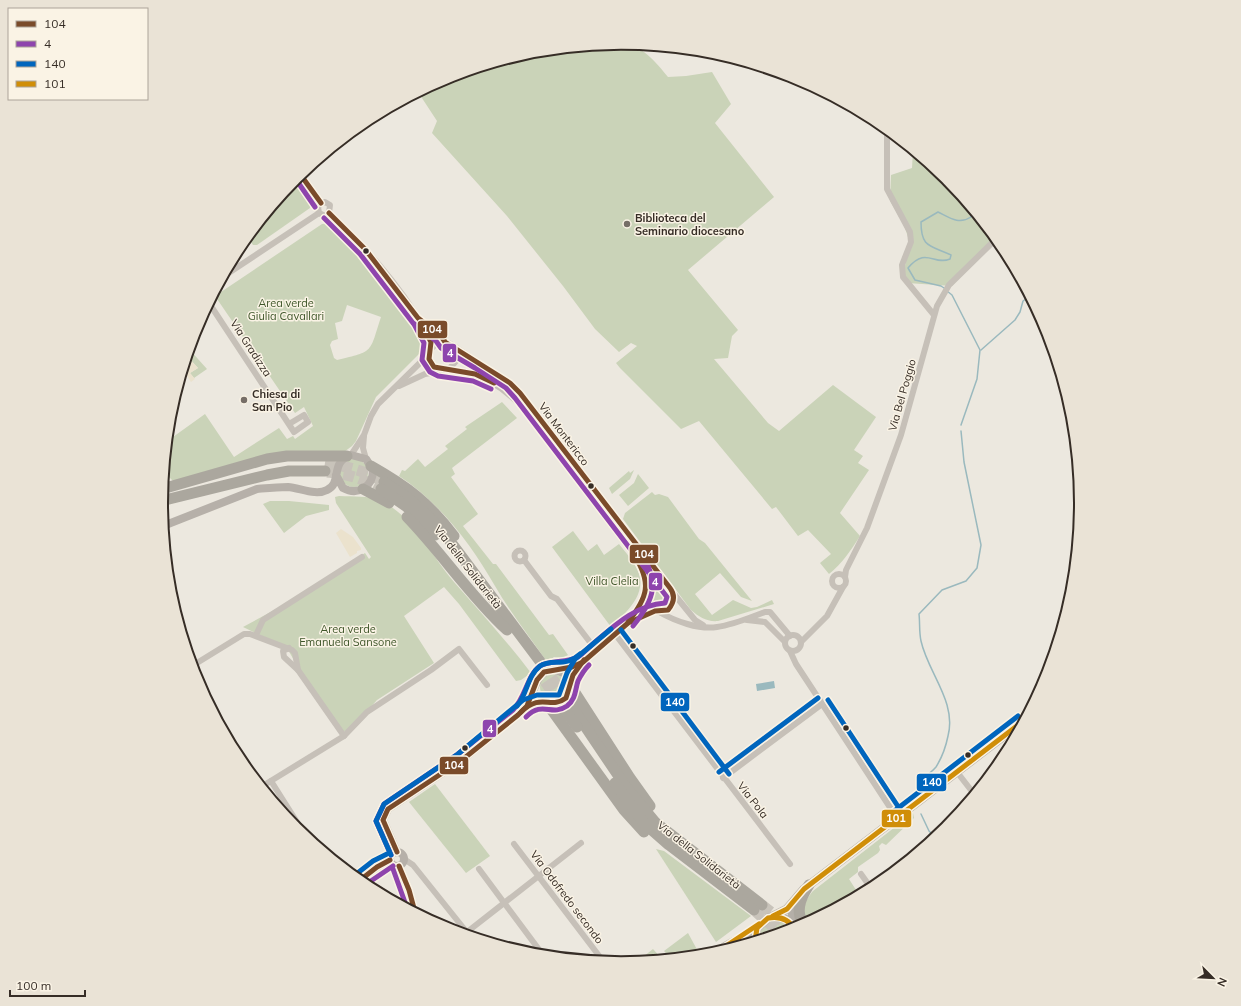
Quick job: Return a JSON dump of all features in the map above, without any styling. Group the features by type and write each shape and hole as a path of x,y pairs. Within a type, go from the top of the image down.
{"highway":[{"path":"168,486 266,459 287,456 349,455"},
{"path":"369,462 419,496 438,515 480,569 498,605"},
{"path":"168,492 240,472 284,465 325,467 289,471 168,499"},
{"path":"168,507 185,503 230,485"},
{"name":"Via della Solidarietà","path":"382,486 408,498 428,516 447,537 498,605 539,666 507,630 465,573 423,522 382,486"},
{"path":"363,489 387,501 406,516 423,533 464,584 507,630"},
{"path":"570,684 630,778 656,813 676,835 692,856"},
{"path":"545,701 636,825 646,834 692,856"},
{"name":"Via della Solidarietà","path":"567,706 626,787 655,822 692,856 758,907"},
{"path":"799,919 799,907 809,885"}],"main road":[{"path":"732,942 750,933 768,918 787,908 798,894 809,885 1014,728"},
{"path":"795,921 794,907 798,894"},
{"path":"773,916 782,917 791,923"},
{"path":"756,935 759,924"}],"street":[{"path":"888,138 887,189 910,232 911,242 902,265 902,277 934,315"},
{"name":"Via Montericco","path":"304,179 321,203 327,202 330,206 329,213 365,249 418,318 431,342 431,363 439,369 475,374 494,383 509,394 520,406 643,567 645,574 645,596"},
{"path":"319,213 318,207 321,203"},
{"path":"319,213 325,216 329,213"},
{"path":"230,272 319,213"},
{"name":"Via Bel Poggio","path":"797,650 799,639 808,634 827,616 846,582 846,570 866,528 902,435 934,315 943,294 949,285 992,243"},
{"name":"Via Gradizza","path":"212,307 289,424"},
{"name":"Via Montericco","path":"418,318 441,336 446,342 510,383 520,393 672,590"},
{"path":"168,528 259,492 276,491 321,497 338,491 355,491 363,489 372,479 369,462 363,448 364,435 371,416 378,404 437,343 446,342"},
{"path":"392,389 425,374 446,370 457,360 456,348"},
{"path":"168,524 257,489 289,487 321,493 332,488 338,466 349,455 364,435"},
{"path":"349,455 362,456 369,462"},
{"path":"336,475 340,484 348,490"},
{"path":"256,635 263,620 362,557"},
{"path":"524,560 551,596 557,599 596,650"},
{"path":"838,597 833,586 832,578 846,570"},
{"path":"838,574 845,577"},
{"path":"413,905 402,863 403,855 397,852 382,820 388,809 462,760 527,706 539,701 554,704 563,701 569,694 570,684 575,672 582,662 628,622 645,596 648,588 656,583 666,584 695,620 706,627"},
{"path":"833,586 839,589 843,587"},
{"path":"628,622 657,612 668,610 673,602 672,590"},
{"path":"645,596 648,606 657,612 674,619 706,627 718,627 767,612 772,614 790,636 799,639"},
{"path":"767,612 762,616 765,622 785,642 786,647 790,651 796,664 897,818"},
{"path":"743,620 765,622"},
{"path":"197,663 244,634 256,635 289,648 295,653 298,670"},
{"name":"Via Pola","path":"615,634 723,778 790,864"},
{"path":"785,642 790,636"},
{"path":"277,644 283,654 298,670 344,736"},
{"path":"283,654 283,651 289,648"},
{"path":"265,784 344,736 367,712 432,670 459,649 487,685"},
{"path":"790,651 797,650 796,664"},
{"path":"527,706 536,686 537,680 544,672 554,669 560,670 582,662"},
{"path":"560,670 566,676 570,684"},
{"path":"536,686 538,694 545,701"},
{"path":"723,778 822,704"},
{"path":"957,772 971,790"},
{"path":"271,781 293,815"},
{"path":"472,931 581,843"},
{"name":"Via Odofredo secondo","path":"514,844 599,955"},
{"path":"397,852 392,854 390,860 392,865 402,863 413,865 463,928"},
{"path":"364,876 377,866 390,860"},
{"path":"479,870 538,948"},
{"path":"861,874 867,883"}],"green space":[{"path":"591,51 643,51 668,77 712,72 731,104 715,123 774,197 688,270 738,330 732,336 728,358 714,359 768,423 779,431 833,385 876,417 854,450 863,456 858,463 869,470 840,513 860,536 850,552 834,570 829,574 820,563 831,554 808,530 798,536 776,507 772,509 699,421 681,429 620,368 616,363 637,346 631,343 619,352 595,329 507,216 432,133 437,121 421,97 447,84 475,74 503,65 532,59"},
{"path":"913,157 961,204 992,244 952,286 907,283 903,279 909,240 904,225 890,201 891,175 912,168"},
{"path":"298,185 312,203 310,208 257,245 253,245 251,242 261,227"},
{"name":"Area verde Giulia Cavallari","path":"330,223 362,253 420,333 424,345 423,350 376,397 356,441 344,452 239,462 173,481 168,477 172,438 205,414 234,457 279,428 287,439 293,436 295,439 313,426 304,407 295,413 216,298 219,293 322,224","holes":["347,305 381,317 369,349 364,352 337,360 334,358 330,345 332,341 338,339 335,323 342,321"]},
{"path":"193,354 207,369 194,378 190,373 198,368 191,360"},
{"path":"502,402 517,418 452,468 455,474 451,477 478,514 463,526 493,564 496,564 549,635 553,634 568,655 562,658 554,657 547,662 507,605 486,570 465,540 428,499 399,476 402,470 405,471 418,459 425,467 448,449 445,446 467,429 465,427"},
{"path":"354,459 364,463 368,473 364,483 354,487 344,483 340,473 344,463"},
{"path":"634,470 630,479 612,494 609,488 629,471 630,473"},
{"path":"638,474 649,488 628,506 619,495 634,483"},
{"path":"652,492 655,495 659,494 668,497 699,539 705,543 752,601 741,597 720,573 695,594 712,615 733,600 751,608 757,607 772,600 774,604 718,621 710,621 697,615 691,610 623,519 625,513"},
{"name":"Area verde Emanuela Sansone","path":"335,497 376,499 393,508 404,517 422,538 454,582 503,638 531,673 521,680 516,681 459,604 444,587 404,616 434,663 377,700 351,729 342,732 311,690 287,648 243,627 289,602 365,553 369,559 371,557 336,503"},
{"path":"270,501 289,501 329,505 329,510 306,516 284,533 263,504"},
{"name":"Villa Clelia","path":"573,531 588,551 597,544 604,555 619,544 637,569 640,578 638,594 629,609 611,627 552,547"},
{"path":"660,586 665,587 671,593 671,603 665,609 660,610 655,609 649,603 648,598 649,593 655,587"},
{"path":"553,674 562,678 566,687 562,696 553,700 544,696 540,687 544,678"},
{"path":"435,784 490,856 466,873 409,802"},
{"path":"913,813 914,818 886,845 882,843 879,846 880,850 878,853 858,867 858,872 849,879 856,890 806,916 804,910 806,902 813,891"},
{"path":"656,849 664,851 751,916 716,942"},
{"path":"771,921 781,921 785,925 760,934 762,927"},
{"path":"688,933 697,949 666,953 664,951"},
{"path":"653,949 658,954 650,955 645,955"}],"shaded area":[{"path":"191,360 198,368 190,373 195,379 191,382 187,376"},
{"path":"341,529 353,537 361,548 361,550 357,551 357,553 350,557 336,533"}],"water":[{"path":"774,681 775,688 757,691 756,684"}],"waterway":[{"path":"944,288 915,280 908,268 920,258 925,257 939,260 950,259 951,255 932,247 925,241 921,230 921,222 938,212 958,221 967,219 971,216"},
{"path":"947,291 952,295 980,350 977,379 961,425"},
{"path":"981,350 1015,320 1020,312 1023,301 1025,300"},
{"path":"920,785 925,777 936,767 940,760 945,748 950,723 949,711 945,699 929,665 921,641 919,614 942,590 966,581 977,568 981,545 964,462 961,431"},
{"path":"921,814 931,833"}],"tunnel":[{"path":"325,463 356,470 384,482"},
{"path":"327,472 355,477 381,489"},
{"path":"542,664 570,704"},
{"path":"536,668 563,708"},
{"path":"762,905 782,921"},
{"path":"754,910 775,929"}],"transit line":[{"name":"104","path":"304,179 321,203"},
{"name":"4","path":"299,184 315,207"},
{"name":"104","path":"329,213 365,249 418,318 441,336 445,342 510,383 520,393 670,588 674,597 672,605 668,610 655,611 628,623 583,662 572,667 544,672 537,680 527,706 518,715 462,760 388,809 383,820 397,852"},
{"name":"4","path":"324,218 360,254 413,323 436,341 441,348 506,388 667,597 665,603 645,608 626,617 578,657 540,666 532,675 521,699 513,710 458,754 384,804 376,821 391,855"},
{"name":"104","path":"420,321 431,342 429,359 434,367 475,374 494,383"},
{"name":"4","path":"414,324 424,343 422,360 430,372 438,376 473,381 491,389"},
{"name":"4","path":"633,626 646,607 652,590 650,572 640,551"},
{"name":"104","path":"628,622 640,605 645,590 643,574 634,555"},
{"name":"140","path":"391,855 376,821 384,804 458,754 523,700 537,695 559,695 567,673 575,659 611,629"},
{"name":"140","path":"621,630 729,774"},
{"name":"140","path":"517,706 523,697 532,675 540,666 549,663 569,661 580,654"},
{"name":"104","path":"521,712 528,706 535,703 555,702 566,698 573,675 584,660"},
{"name":"4","path":"526,717 537,710 556,710 567,706 574,697 579,679 589,665"},
{"name":"140","path":"719,772 818,698"},
{"name":"140","path":"828,700 903,814"},
{"name":"140","path":"893,812 1018,716"},
{"name":"101","path":"773,916 787,909 804,889 1014,728"},
{"name":"140","path":"359,872 373,861 387,854"},
{"name":"104","path":"365,877 377,867 390,860"},
{"name":"4","path":"371,881 393,866"},
{"name":"104","path":"399,866 409,890 413,905"},
{"name":"4","path":"393,869 404,901"},
{"name":"101","path":"756,935 757,928 768,918 776,917 786,920 790,923"},
{"name":"101","path":"731,942 759,924"}],"place":[{"name":"Biblioteca del Seminario diocesano","path":"627,224"},
{"name":"Chiesa di San Pio","path":"244,400"}]}
